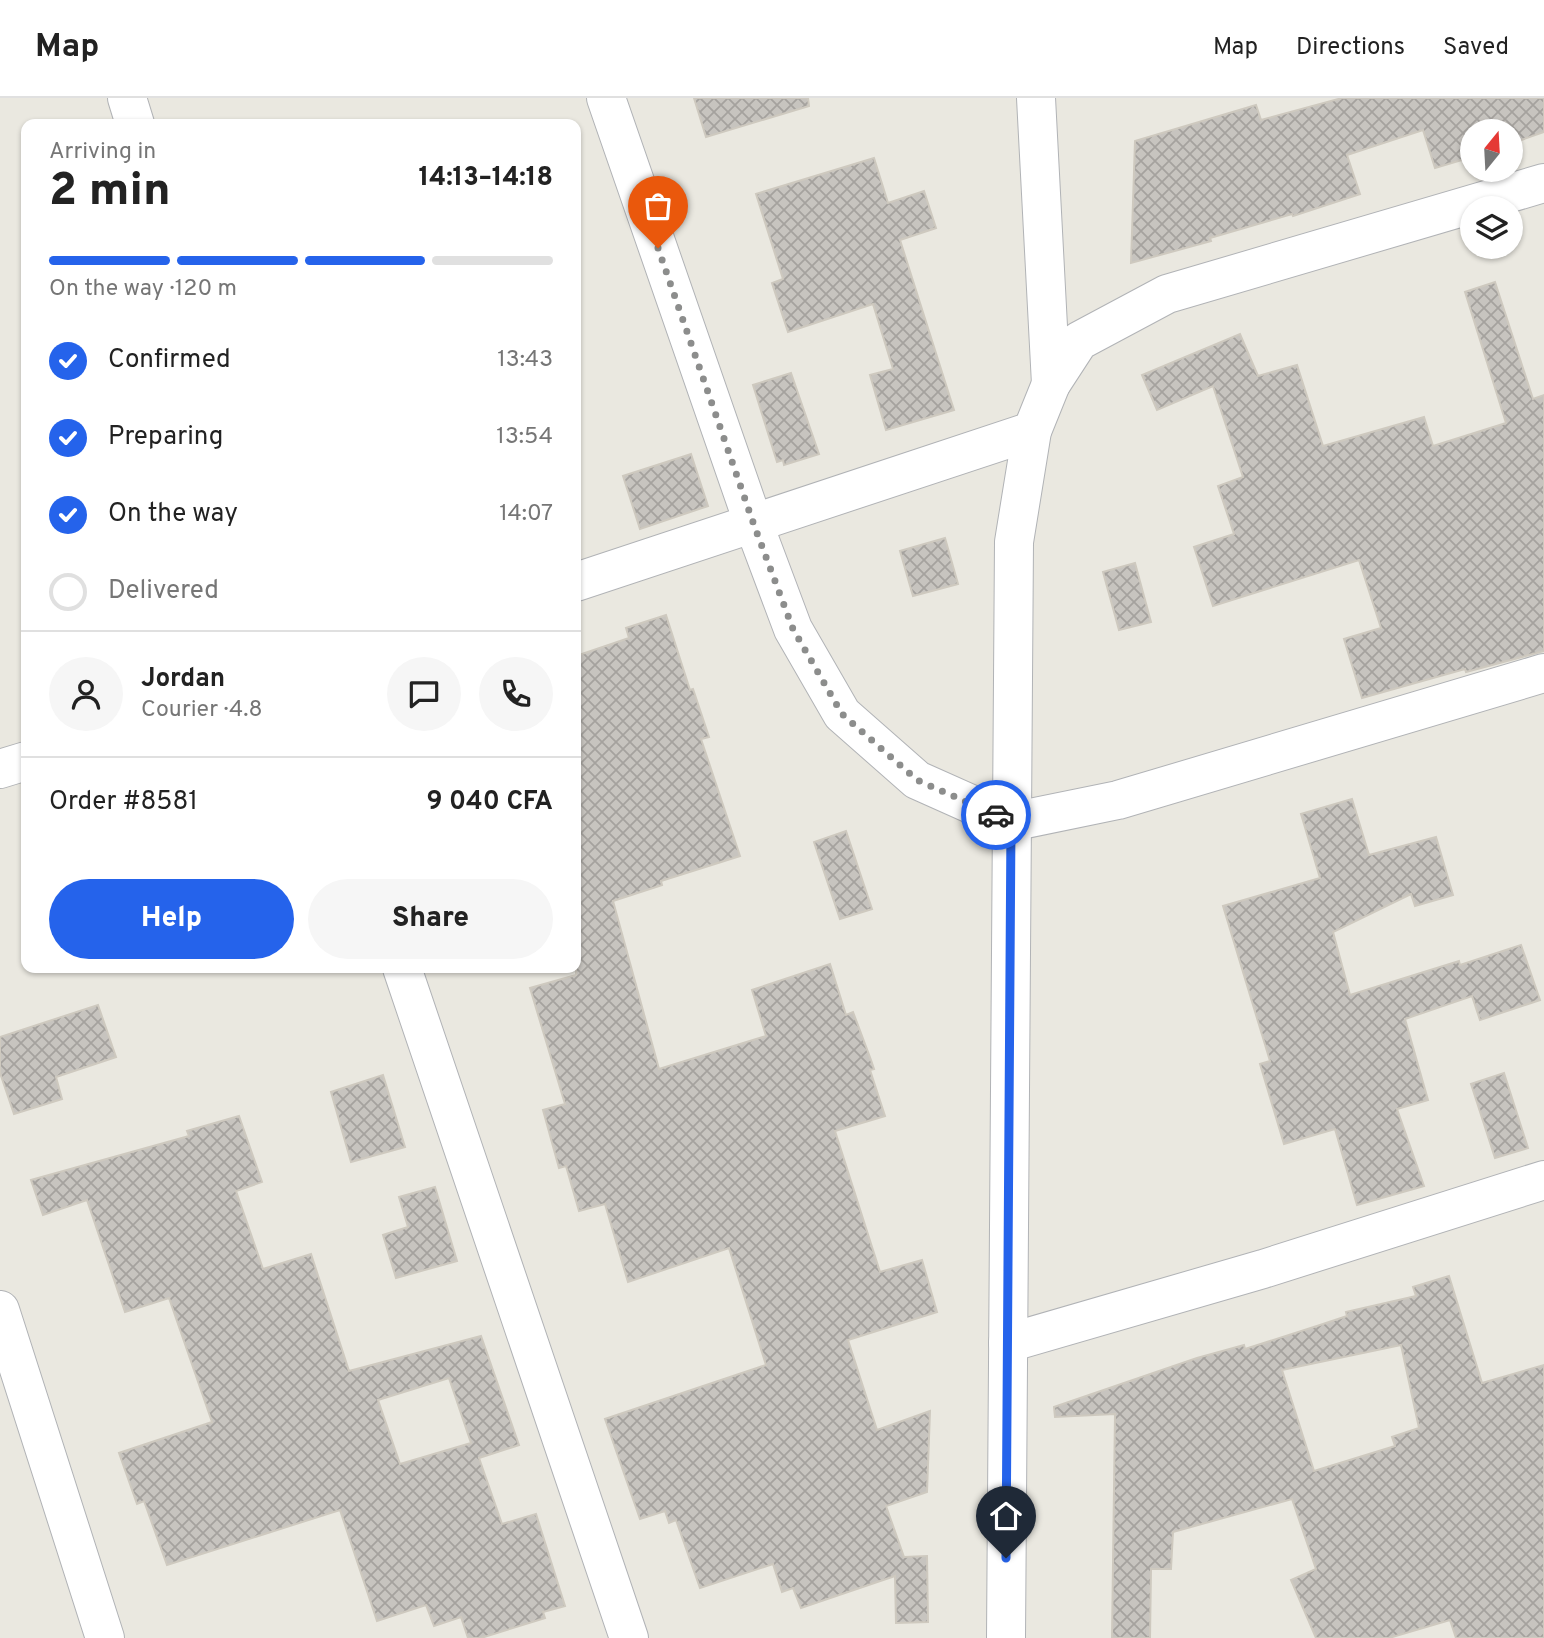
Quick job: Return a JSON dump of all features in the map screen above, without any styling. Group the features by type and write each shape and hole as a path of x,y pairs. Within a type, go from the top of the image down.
{"street":[{"path":"127,98 133,119"},
{"path":"606,98 754,525 793,629 842,714 917,780 1011,822 1118,800 1544,673"},
{"path":"1036,98 1051,384"},
{"path":"1006,1638 1014,542 1032,431 1051,384 1080,341 1167,294 1544,183"},
{"path":"581,580 1032,431"},
{"path":"0,769 21,763"},
{"path":"404,973 629,1638"},
{"path":"1008,1343 1263,1269 1544,1180"},
{"path":"0,1310 105,1638"}],"building":[{"path":"694,98 808,98 809,106 706,137"},
{"path":"1342,98 1544,98 1544,132 1523,139 1523,119 1460,119 1460,161 1435,168 1423,130 1347,155 1360,194 1131,263 1135,141 1256,105 1261,120"},
{"path":"874,158 888,203 924,191 936,228 900,240 954,410 886,430 870,375 893,369 873,304 788,332 772,283 783,279 756,194"},
{"path":"1495,282 1533,399 1544,395 1544,651 1466,672 1465,669 1362,698 1344,639 1381,628 1359,560 1213,606 1194,547 1234,534 1218,486 1243,477 1213,386 1157,410 1142,375 1240,334 1258,376 1297,365 1323,446 1424,417 1433,446 1506,423 1465,292"},
{"path":"791,373 819,454 784,465 783,460 777,462 753,385"},
{"path":"691,454 708,506 640,529 623,476"},
{"path":"945,538 958,584 913,596 900,551"},
{"path":"1135,563 1151,622 1119,630 1103,572"},
{"path":"666,615 690,690 693,689 709,737 701,739 740,856 661,881 662,885 613,901 659,1069 766,1036 752,990 830,964 846,1015 853,1012 874,1069 870,1070 885,1116 835,1131 880,1272 922,1260 937,1312 848,1340 877,1430 930,1411 927,1492 886,1506 904,1557 927,1556 928,1622 896,1623 895,1576 801,1608 793,1588 782,1592 773,1564 700,1588 676,1520 669,1523 665,1511 640,1519 605,1419 766,1365 729,1248 628,1282 605,1204 579,1211 566,1166 559,1168 543,1110 565,1104 530,988 581,973 581,654 629,638 626,628"},
{"path":"1352,799 1369,855 1436,837 1453,895 1415,906 1411,894 1333,932 1350,995 1521,945 1540,1000 1480,1020 1472,996 1405,1019 1428,1100 1397,1109 1424,1186 1357,1205 1335,1129 1284,1144 1260,1064 1270,1061 1223,906 1320,878 1301,814"},
{"path":"846,831 872,909 840,919 814,842"},
{"path":"98,1005 116,1057 56,1077 62,1099 14,1114 0,1073 0,1037"},
{"path":"1504,1073 1528,1148 1495,1158 1471,1084"},
{"path":"383,1075 405,1147 351,1162 331,1092"},
{"path":"239,1116 262,1182 236,1191 263,1269 311,1254 349,1371 481,1336 519,1445 479,1458 502,1524 536,1514 565,1606 543,1612 545,1618 481,1638 468,1638 461,1617 434,1626 426,1605 377,1621 340,1510 167,1565 144,1501 137,1504 119,1453 212,1422 169,1298 125,1312 87,1200 43,1215 31,1180 189,1136 187,1131","holes":["449,1378 471,1443 400,1464 378,1400"]},
{"path":"435,1187 457,1261 396,1278 383,1235 408,1227 399,1197"},
{"path":"1449,1276 1482,1383 1544,1365 1544,1638 1456,1638 1450,1620 1389,1638 1316,1638 1291,1580 1316,1569 1292,1499 1173,1532 1171,1569 1151,1569 1150,1638 1112,1638 1115,1414 1055,1417 1054,1407 1197,1358 1244,1345 1245,1349 1320,1325 1347,1316 1346,1312 1416,1296 1413,1287","holes":["1401,1345 1419,1428 1392,1437 1395,1446 1314,1471 1282,1370"]}],"way so far":[{"path":"658,248 793,629 842,714 917,780 996,815"}],"route":[{"path":"996,815 1011,822 1006,1558"}]}
